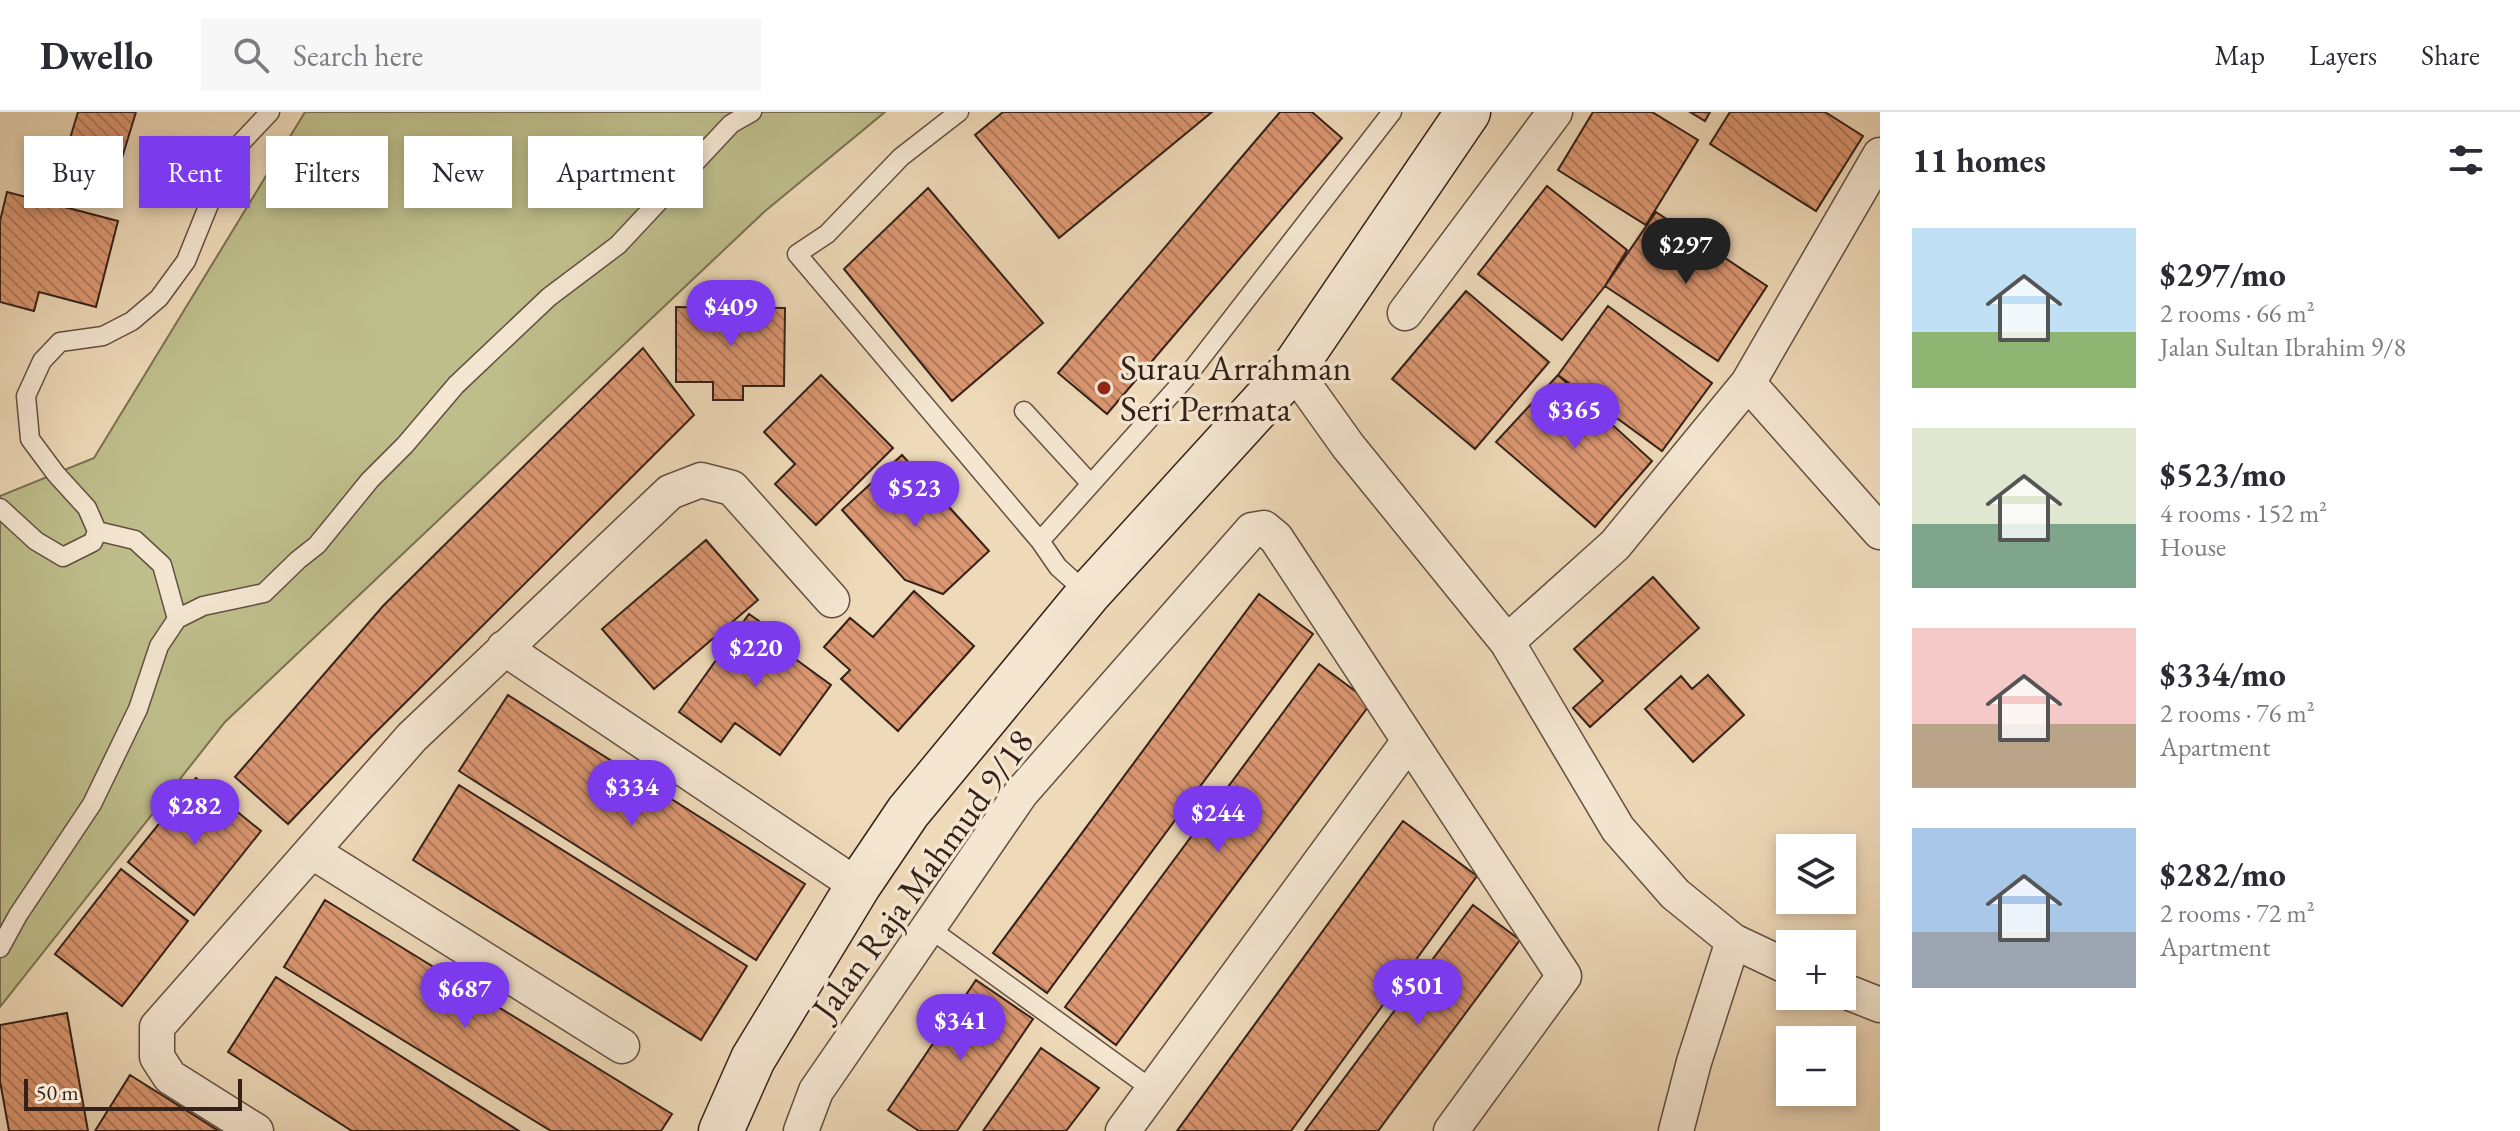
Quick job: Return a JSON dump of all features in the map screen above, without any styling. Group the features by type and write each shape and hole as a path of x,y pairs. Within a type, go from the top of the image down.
{"street":[{"path":"721,1131 753,1059 858,886 908,812 1088,594 1293,369 1468,112"},
{"path":"1405,313 1555,112"},
{"path":"1507,642 1615,545 1748,383 1880,155"},
{"path":"1293,369 1348,446 1507,642 1618,829 1675,894 1733,941 1776,961"},
{"path":"1748,383 1880,532"},
{"path":"256,1131 170,1077 157,1057 157,1027 412,737 670,492 701,480 732,488 832,600"},
{"name":"Jalan Raja Mahmud 9/18","path":"801,1131 816,1091 1021,793 1252,530 1264,528 1276,538 1409,741"},
{"path":"504,648 858,886"},
{"path":"1123,1131 1409,741 1564,976 1451,1131"},
{"path":"313,852 622,1046"},
{"path":"1676,1131 1694,1062 1733,941"},
{"path":"1856,996 1880,1005"}],"lane":[{"path":"0,508 36,541 63,557 93,542 97,531 87,508 30,439 26,396 42,361 60,342 103,336 132,321 159,298 186,261 216,187 237,147 270,112"},
{"path":"0,948 18,915 92,804 138,709 159,646 177,619 203,606 264,593 317,545 370,480 405,445 456,385 549,297 618,245 731,124 752,112"},
{"path":"959,112 901,157 827,234 797,254 1040,541 1058,567 1088,594"},
{"path":"1040,541 1184,380 1392,112"},
{"path":"1024,411 1091,484"},
{"path":"97,531 135,540 162,565 177,619"},
{"path":"929,928 1153,1090"}],"green space":[{"path":"305,112 885,112 764,212 225,722 0,1007 0,496 94,458 246,208 250,208 250,202 266,176 266,208 388,208 388,136 290,136"}],"building":[{"path":"78,112 136,112 123,155 123,136 71,136"},
{"path":"1003,112 1212,112 1059,238 975,135"},
{"path":"1280,112 1312,112 1342,138 1107,414 1058,373"},
{"path":"1593,112 1652,112 1698,140 1646,225 1558,170"},
{"path":"1690,112 1710,112 1705,121"},
{"path":"1730,112 1825,112 1863,136 1816,211 1710,144"},
{"path":"1547,186 1627,250 1605,286 1562,340 1478,274"},
{"path":"928,188 1043,323 952,401 844,269"},
{"path":"7,192 24,196 24,208 68,208 118,221 96,307 39,292 34,311 0,302 0,221"},
{"path":"1656,212 1767,286 1718,361 1605,286"},
{"path":"1466,291 1549,362 1475,449 1392,379"},
{"path":"1608,306 1712,383 1662,451 1558,375"},
{"path":"676,307 785,308 784,386 743,386 743,400 713,400 713,382 676,382"},
{"path":"643,348 694,415 288,824 235,777 383,606"},
{"path":"821,375 893,448 816,525 775,484 795,464 764,432"},
{"path":"1558,375 1652,461 1595,527 1496,442"},
{"path":"902,455 989,551 943,594 905,580 842,510"},
{"path":"706,540 758,600 654,689 602,629"},
{"path":"1653,577 1699,628 1590,727 1573,708 1603,681 1574,649"},
{"path":"914,591 974,646 898,731 841,679 850,670 824,647 850,618 873,637"},
{"path":"1259,594 1313,634 1047,993 993,953"},
{"path":"749,614 793,645 794,658 831,685 780,755 735,723 721,742 679,712"},
{"path":"1319,664 1371,703 1116,1045 1065,1007"},
{"path":"1708,675 1744,715 1693,762 1645,709 1681,676 1692,689"},
{"path":"508,695 805,884 756,960 459,771"},
{"path":"196,778 261,831 194,915 128,862"},
{"path":"459,785 747,966 701,1040 413,860"},
{"path":"1403,821 1477,876 1291,1131 1177,1131"},
{"path":"121,869 188,921 122,1006 55,954"},
{"path":"325,900 672,1114 661,1131 551,1131 284,967"},
{"path":"1473,905 1520,940 1378,1131 1305,1131"},
{"path":"276,977 519,1131 352,1131 228,1052"},
{"path":"976,980 1033,1019 957,1131 919,1131 888,1110"},
{"path":"67,1013 88,1131 9,1131 0,1081 0,1025"},
{"path":"1041,1048 1099,1088 1066,1131 983,1131"},
{"path":"130,1075 219,1131 95,1131"}],"place":[{"name":"Surau Arrahman Seri Permata","path":"1104,388"}]}
